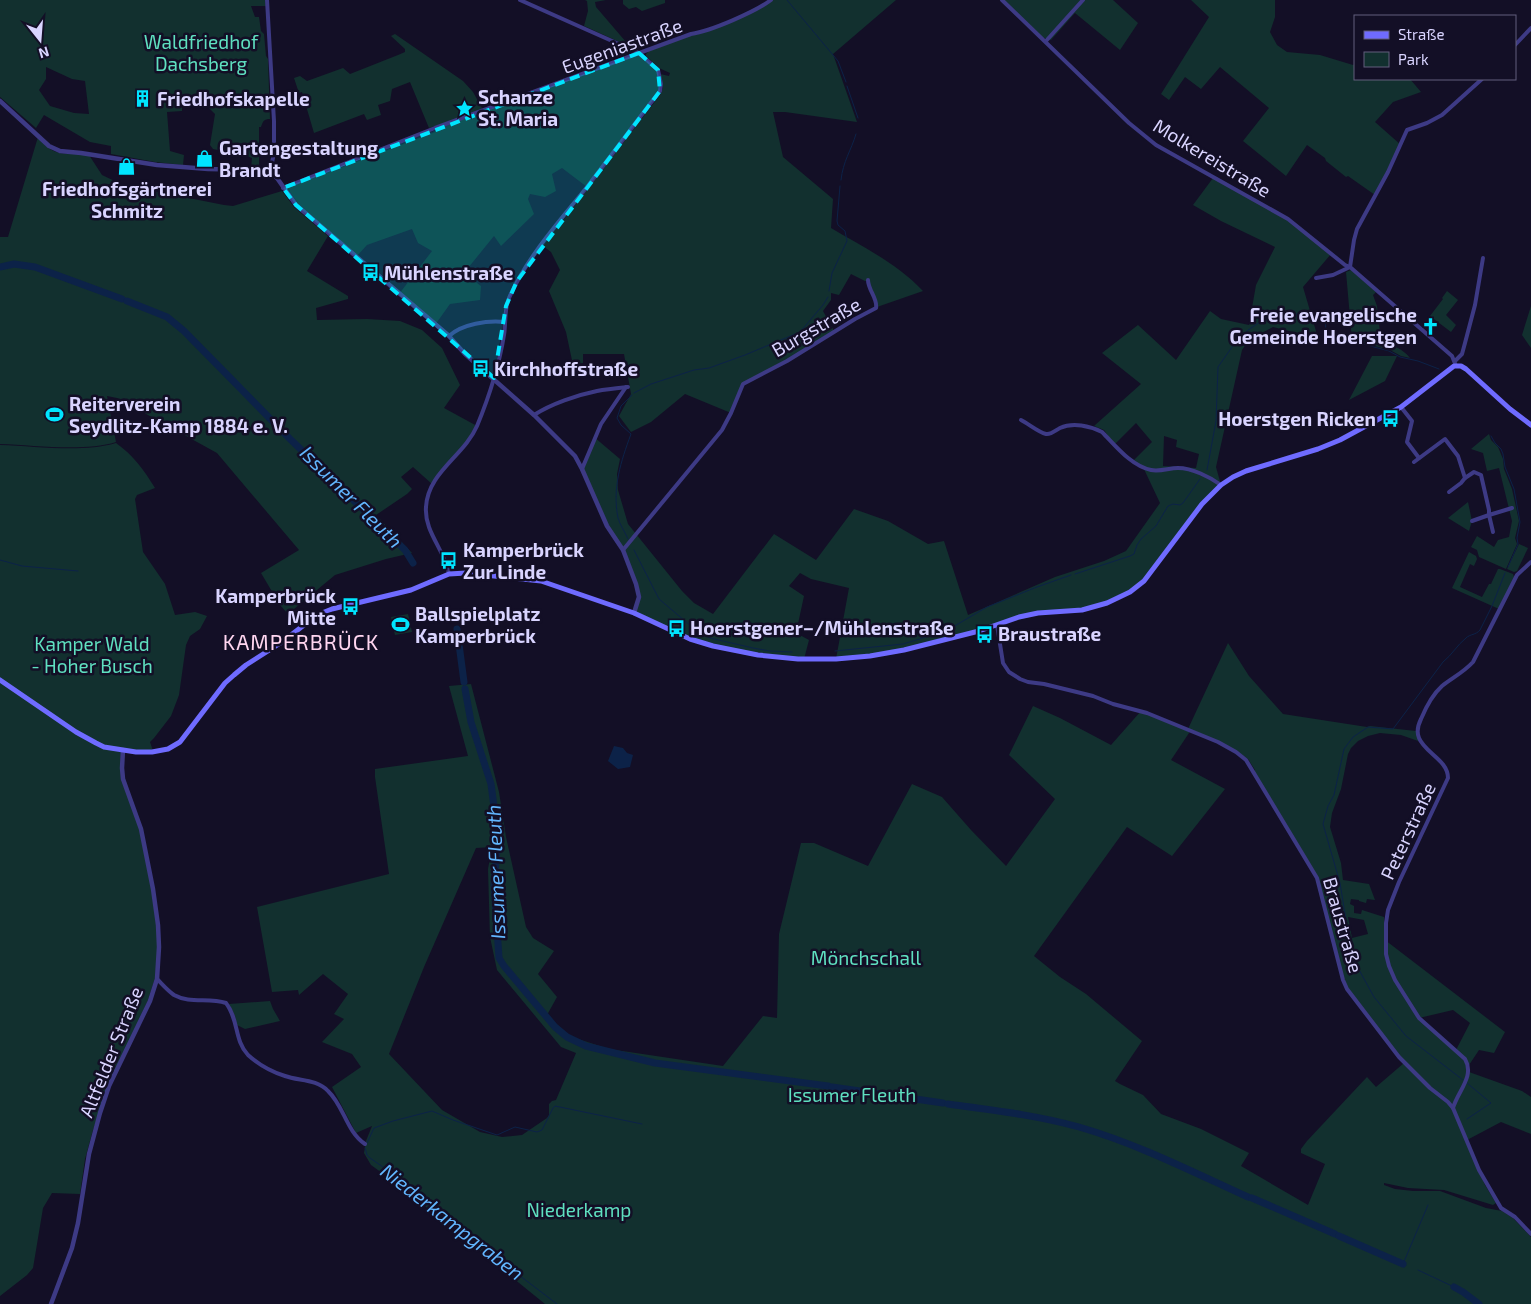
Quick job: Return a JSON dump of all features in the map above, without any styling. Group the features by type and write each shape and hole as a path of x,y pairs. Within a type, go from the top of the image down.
{"main road":[{"path":"0,680 96,744 123,750 161,751 180,742 234,674 318,615 332,609 411,590 449,574 466,573 541,581 634,614 690,639 713,646 758,655 816,659 870,656 950,639 997,626 1019,617 1038,613 1082,610 1107,603 1130,592 1150,574 1202,504 1221,485 1246,471 1329,445 1401,407 1455,364 1466,369 1510,409 1531,425"}],"street":[{"path":"267,0 274,121 274,154 270,172"},
{"path":"449,574 447,562 430,531 427,520 427,498 435,479 461,450 477,426 494,378 504,333 506,306 509,299 517,281 541,244 660,91 661,84 658,70 639,53 520,0"},
{"name":"Eugeniastraße","path":"283,188 435,128 722,24 756,10 772,0"},
{"name":"Molkereistraße","path":"1002,0 1156,146 1288,218 1350,268 1452,356 1455,364"},
{"path":"1046,41 1083,0"},
{"path":"1516,44 1531,28"},
{"path":"1316,278 1333,275 1350,268 1354,240 1358,229 1388,172 1407,130 1442,115 1481,80"},
{"path":"0,101 50,146 60,151 81,152 157,165 270,172 296,206 449,336 575,456 607,526 623,550 636,584 639,597 634,614"},
{"path":"1455,364 1462,354 1476,303 1483,258"},
{"name":"Burgstraße","path":"623,550 722,430 743,384 787,361 876,308 877,303 868,286 868,280"},
{"path":"449,336 471,326 492,321 505,322"},
{"path":"534,415 548,407 590,393 627,387 601,424 582,469"},
{"path":"1401,407 1412,421 1408,442 1419,458"},
{"path":"1022,420 1046,434 1071,425 1096,428 1134,462 1143,467 1152,470 1189,469 1221,485"},
{"path":"1414,462 1445,439 1458,456 1465,478"},
{"path":"1449,492 1474,472 1481,475 1493,532"},
{"path":"1472,521 1512,508"},
{"name":"Peterstraße","path":"1453,1108 1469,1072 1469,1065 1465,1059 1418,1018 1406,998 1388,966 1386,923 1388,910 1399,882 1448,778 1445,767 1420,741 1417,730 1418,724 1437,692 1473,662 1517,575 1530,564"},
{"name":"Braustraße","path":"997,626 1003,663 1009,672 1020,679 1093,696 1113,704 1147,713 1218,742 1242,756 1254,772 1317,878 1343,980 1347,989 1399,1057 1423,1082 1453,1108 1479,1170 1501,1208 1515,1218 1531,1234"},
{"name":"Altfelder Straße","path":"51,1304 72,1248 90,1154 109,1086 150,1001 157,979 159,947 153,889 141,829 123,779 123,750"},
{"path":"157,979 175,995 185,999 226,1002 234,1016 240,1043 247,1053 269,1069 284,1076 323,1087 335,1099 356,1138 365,1144"}],"highlighted area":[{"path":"639,53 658,70 660,91 517,281 506,306 494,378 296,205 283,188"}],"green space":[{"name":"Waldfriedhof Dachsberg","path":"0,0 265,0 266,6 251,6 255,17 259,17 268,59 270,119 265,120 261,127 259,127 259,167 251,168 252,158 247,156 213,149 210,145 215,114 206,105 182,104 182,111 167,112 170,151 184,155 183,165 111,154 111,146 90,142 44,115 36,128 0,97","holes":["46,67 72,79 85,81 89,114 74,113 50,106 39,90 46,79"]},
{"path":"585,0 606,0 595,2 596,7 626,42 624,44 584,26 588,11 587,1"},
{"path":"623,0 665,0 665,3 642,11 636,7 629,9 623,4"},
{"path":"771,0 896,0 833,54 857,122 773,112 783,157 833,199 831,228 903,272 923,291 877,307 868,281 851,274 839,295 831,293 831,300 823,311 834,331 787,361 743,384 731,413 685,394 651,422 631,432 619,416 631,394 624,354 583,354 583,363 573,365 566,332 549,291 560,270 551,252 543,246 660,95 663,88 660,74 669,76 670,73 659,68 646,54 649,51 722,24"},
{"path":"1002,0 1113,0 1138,23 1120,50 1075,13 1051,40 1041,37"},
{"path":"1191,0 1275,0 1275,17 1270,32 1277,45 1287,52 1320,55 1354,64 1354,80 1411,80 1421,92 1393,102 1375,122 1401,145 1375,195 1348,176 1346,177 1307,145 1286,176 1243,141 1269,108 1220,67 1201,89 1185,77 1169,100 1161,94 1209,17"},
{"path":"395,34 463,81 473,92 483,110 429,128 410,82 392,89 390,101 378,105 381,115 367,120 364,114 314,133 302,92 299,93 294,78 300,76 307,81 343,68 350,74 405,52 405,49 391,36"},
{"path":"639,53 658,70 660,91 587,187 562,168 552,174 556,191 545,197 530,194 528,199 534,214 501,246 494,236 464,273 481,286 480,300 450,304 435,325 399,294 432,251 418,243 412,229 367,245 357,256 299,205 287,188 435,132 435,128"},
{"path":"38,137 55,152 89,155 102,175 123,185 233,206 282,191 294,207 328,236 307,271 348,296 348,299 316,308 317,320 367,319 400,321 422,330 442,348 460,385 444,408 477,426 471,437 432,484 413,467 401,477 412,489 376,515 412,553 335,575 288,614 280,605 261,573 299,550 217,453 117,398 107,396 116,442 89,447 0,444 0,237 8,237"},
{"path":"1213,178 1288,219 1331,254 1303,287 1318,338 1273,327 1249,340 1242,350 1216,467 1221,485 1211,494 1137,587 1093,607 1037,615 904,650 836,659 849,588 811,579 800,573 789,586 804,596 796,633 809,640 804,659 713,646 634,613 639,597 623,550 607,526 582,469 594,437 620,459 617,474 618,490 628,524 682,591 694,603 713,614 774,534 816,560 854,509 888,521 928,544 944,541 968,615 1055,577 1104,561 1126,551 1160,503 1143,467 1133,461 1152,442 1136,423 1116,443 1113,443 1104,430 1094,426 1141,384 1102,353 1138,325 1176,360 1210,311 1221,319 1249,325 1256,285 1275,247 1193,205","holes":["1164,436 1177,440 1176,447 1199,454 1196,468 1163,466"]},
{"path":"1351,270 1376,292 1373,295 1377,306 1381,342 1390,344 1410,358 1390,350 1352,340 1346,272"},
{"path":"1447,291 1458,300 1446,315 1456,325 1451,332 1430,316"},
{"path":"1531,306 1531,348 1522,335"},
{"path":"1372,356 1397,356 1385,381 1349,400"},
{"path":"1489,434 1491,440 1498,447 1503,459 1504,469 1512,489 1519,521 1515,538 1517,544 1506,569 1479,557 1477,550 1471,547 1477,536 1494,547 1498,540 1509,537 1512,521 1499,468 1487,471 1483,453 1471,449"},
{"name":"Kamper Wald - Hoher Busch","path":"116,443 138,463 155,488 137,495 135,499 143,552 165,584 175,615 195,612 207,616 200,629 190,636 186,645 179,695 171,716 150,742 153,751 123,750 122,768 147,852 159,946 155,978 148,1000 109,1085 93,1130 85,1159 80,1194 52,1193 43,1208 33,1268 0,1296 0,445 89,448"},
{"path":"1468,502 1472,521 1469,531 1448,518"},
{"path":"1519,544 1528,548 1517,571 1514,572 1507,569"},
{"path":"1469,552 1476,556 1477,559 1474,566 1470,564 1460,587 1482,597 1498,569 1513,574 1514,577 1499,609 1452,588"},
{"name":"Ballspielplatz Kamperbrück","path":"408,614 412,632 395,635 391,617"},
{"path":"1228,643 1249,676 1283,714 1367,727 1416,731 1421,742 1401,735 1380,733 1358,741 1348,754 1341,789 1332,813 1330,827 1341,863 1343,880 1369,884 1375,900 1367,899 1366,903 1351,899 1350,904 1354,906 1354,913 1361,914 1362,910 1384,917 1385,955 1385,940 1505,1032 1494,1053 1479,1050 1469,1065 1469,1072 1522,1091 1531,1097 1531,1134 1501,1122 1467,1140 1485,1185 1496,1203 1493,1205 1444,1190 1408,1188 1384,1183 1384,1185 1395,1189 1413,1191 1440,1191 1486,1208 1502,1211 1513,1218 1531,1237 1531,1304 545,1304 400,1186 371,1165 364,1153 372,1126 356,1133 332,1087 361,1067 352,1054 322,1042 344,1019 334,1014 348,994 323,974 299,995 298,990 272,992 257,907 389,874 375,769 468,756 449,686 471,684 499,792 506,837 526,927 533,938 554,951 538,974 557,997 547,1015 569,1036 609,1049 723,1066 763,1016 777,1018 779,934 801,843 814,843 868,866 912,784 942,797 1006,866 1055,799 1009,755 1033,706 1111,745 1141,711 1188,729","holes":["1191,730 1238,752 1248,759 1319,884 1347,989 1404,1063 1376,1087 1367,1077 1301,1149 1301,1153 1325,1164 1308,1205 1241,1166 1249,1153 1201,1129 1161,1114 1143,1095 1115,1081 1142,1041 1086,994 1060,977 1034,956 1127,827 1172,856 1225,789 1171,760","492,847 488,869 490,937 497,970 561,1047 576,1053 556,1100 549,1104 549,1115 522,1135 502,1137 480,1132 442,1110 389,1054 424,967 476,848","1348,917 1364,920 1368,934 1352,938","1453,1010 1470,1023 1456,1050 1419,1018"]},
{"path":"270,1001 280,1021 245,1029 237,1025 229,1004"}],"water":[{"path":"614,746 623,748 627,753 633,755 630,767 618,769 608,761"}],"waterway":[{"path":"787,0 838,61 846,82"},
{"path":"847,86 858,118"},
{"path":"841,180 845,162 856,134"},
{"path":"829,291 832,273 847,241 845,231 838,225 837,221 840,186"},
{"name":"Issumer Fleuth","path":"0,267 14,264 35,267 122,299"},
{"path":"634,393 651,384 694,370 709,368 745,355 800,332 828,297"},
{"name":"Issumer Fleuth","path":"127,301 167,317 184,331 289,438 405,550 413,563"},
{"path":"1207,470 1216,421 1218,367 1232,347 1248,330 1269,316 1325,312 1326,334 1389,351 1400,357 1439,369"},
{"path":"628,539 618,518 616,496 621,465 631,434 621,425 617,418 621,406 632,395"},
{"path":"1491,436 1503,454 1505,467 1514,489 1520,522 1517,538 1518,544 1508,567"},
{"path":"1075,574 1134,554 1141,539 1156,526 1168,506 1183,503 1200,479"},
{"path":"634,550 659,599 698,632 710,638 753,648 792,652"},
{"path":"0,560 22,566 78,571"},
{"path":"1463,1080 1406,1036 1374,997 1352,957 1340,883 1323,824 1328,806 1334,795 1344,749 1353,737 1368,727 1393,729 1443,662 1463,641 1480,630 1505,573"},
{"path":"835,651 903,644 946,631 987,607 1071,575"},
{"name":"Issumer Fleuth","path":"457,629 464,682"},
{"name":"Issumer Fleuth","path":"465,689 471,722 491,784 498,837 494,884 499,958 555,1027 567,1037 586,1046 655,1063 828,1086"},
{"path":"1467,1083 1491,1103 1467,1119"},
{"name":"Issumer Fleuth","path":"832,1087 943,1103"},
{"name":"Issumer Fleuth","path":"948,1104 1030,1116 1079,1127 1144,1150 1248,1197"},
{"path":"367,1143 374,1128 432,1111 497,1135 515,1127 537,1132 542,1130 555,1106 642,1124"},
{"name":"Niederkampgraben","path":"365,1148 370,1158 403,1181 460,1226 486,1250 557,1304"},
{"name":"Issumer Fleuth","path":"1252,1198 1335,1234"},
{"path":"1406,1265 1403,1264 1428,1205"},
{"name":"Issumer Fleuth","path":"1339,1236 1403,1264"},
{"name":"Issumer Fleuth","path":"1418,1270 1454,1287"},
{"name":"Issumer Fleuth","path":"1454,1287 1479,1304"}],"place":[{"name":"Friedhofskapelle","path":"143,99"},
{"name":"Schanze St. Maria","path":"464,108"},
{"name":"Gartengestaltung Brandt","path":"205,159"},
{"name":"Friedhofsgärtnerei Schmitz","path":"127,166"},
{"name":"Mühlenstraße","path":"370,273"},
{"name":"Freie evangelische Gemeinde Hoerstgen","path":"1431,326"},
{"name":"Kirchhoffstraße","path":"480,369"},
{"name":"Reiterverein Seydlitz-Kamp 1884 e. V.","path":"55,415"},
{"name":"Hoerstgen Ricken","path":"1390,419"},
{"name":"Kamperbrück Zur Linde","path":"449,561"},
{"name":"Kamperbrück Mitte","path":"350,607"},
{"name":"Ballspielplatz Kamperbrück","path":"401,625"},
{"name":"Hoerstgener−/Mühlenstraße","path":"676,628"},
{"name":"Braustraße","path":"984,634"}],"district":[{"name":"KAMPERBRÜCK","path":"301,643"}],"park label":[{"name":"Mönchschall","path":"866,958"},
{"name":"Niederkamp","path":"579,1210"}]}
